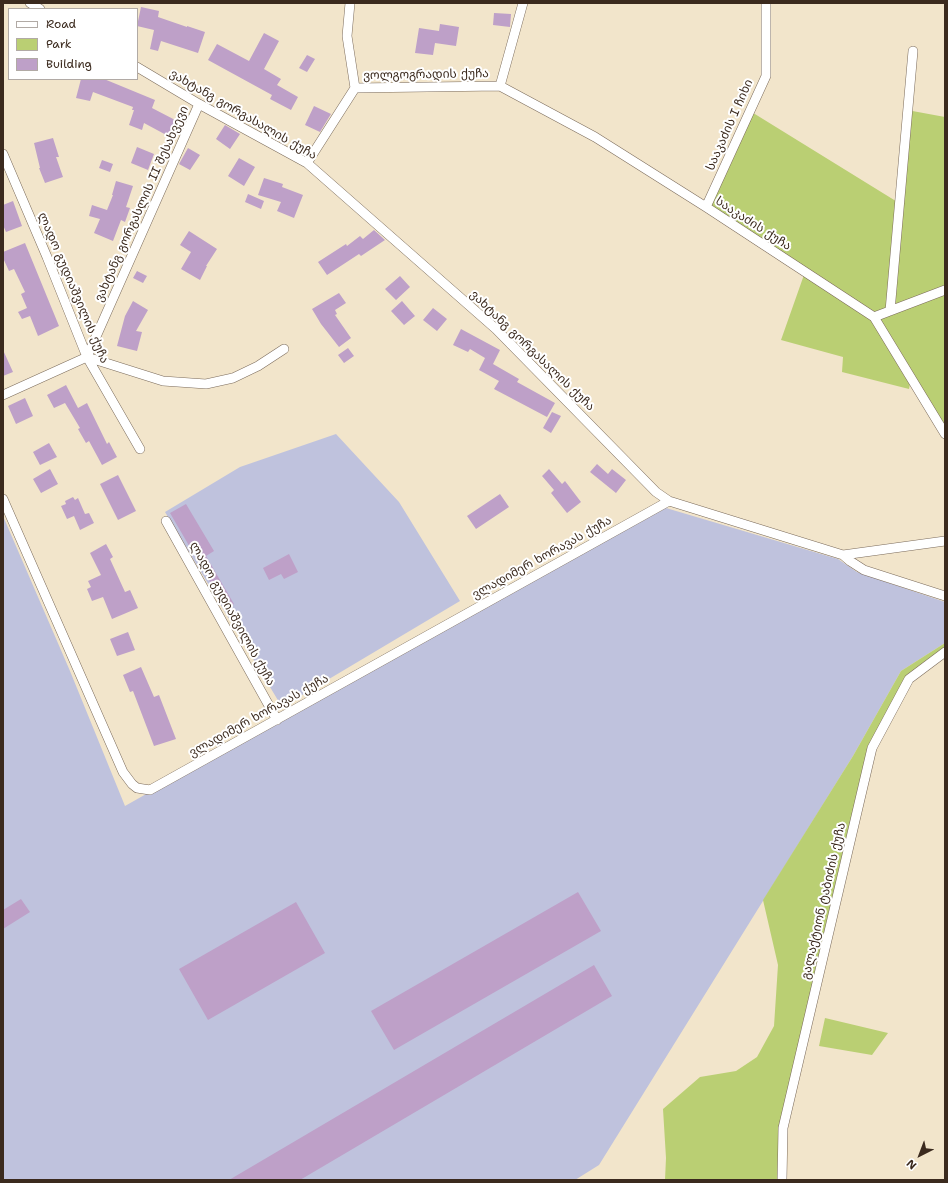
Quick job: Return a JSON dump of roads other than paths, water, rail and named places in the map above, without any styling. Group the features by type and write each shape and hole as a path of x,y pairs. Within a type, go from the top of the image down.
{"street":[{"path":"350,3 347,36 355,88"},
{"name":"ვოლგოგრადის ქუჩა","path":"307,163 355,88 500,86 523,3"},
{"name":"სააკაძის I ჩიხი","path":"706,207 766,76 766,3"},
{"path":"890,311 913,51"},
{"name":"ვახტანგ გორგასალის ქუჩა","path":"138,68 199,104 307,163 496,329 656,492 669,501 843,555 945,541"},
{"name":"სააკაძის ქუჩა","path":"500,86 595,137 706,207 874,317 945,434"},
{"name":"ვახტანგ გორგასლის II შესახვევი","path":"87,358 199,104"},
{"name":"ლადო გუდიაშვილის ქუჩა","path":"3,154 8,178 47,257 87,358 140,449"},
{"path":"874,317 945,290"},
{"path":"3,395 87,358 163,381 206,384 233,378 258,366 284,349"},
{"name":"ვლადიმერ ხორავას ქუჩა","path":"3,499 123,772 137,788 150,790 669,501"},
{"name":"ლადო გუდიაშვილის ქუჩა","path":"166,521 278,720"},
{"path":"843,555 850,562 864,570 945,596"},
{"name":"გალაქტიონ ტაბიძის ქუჩა","path":"782,1180 783,1128 872,748 910,679 945,652"}]}
